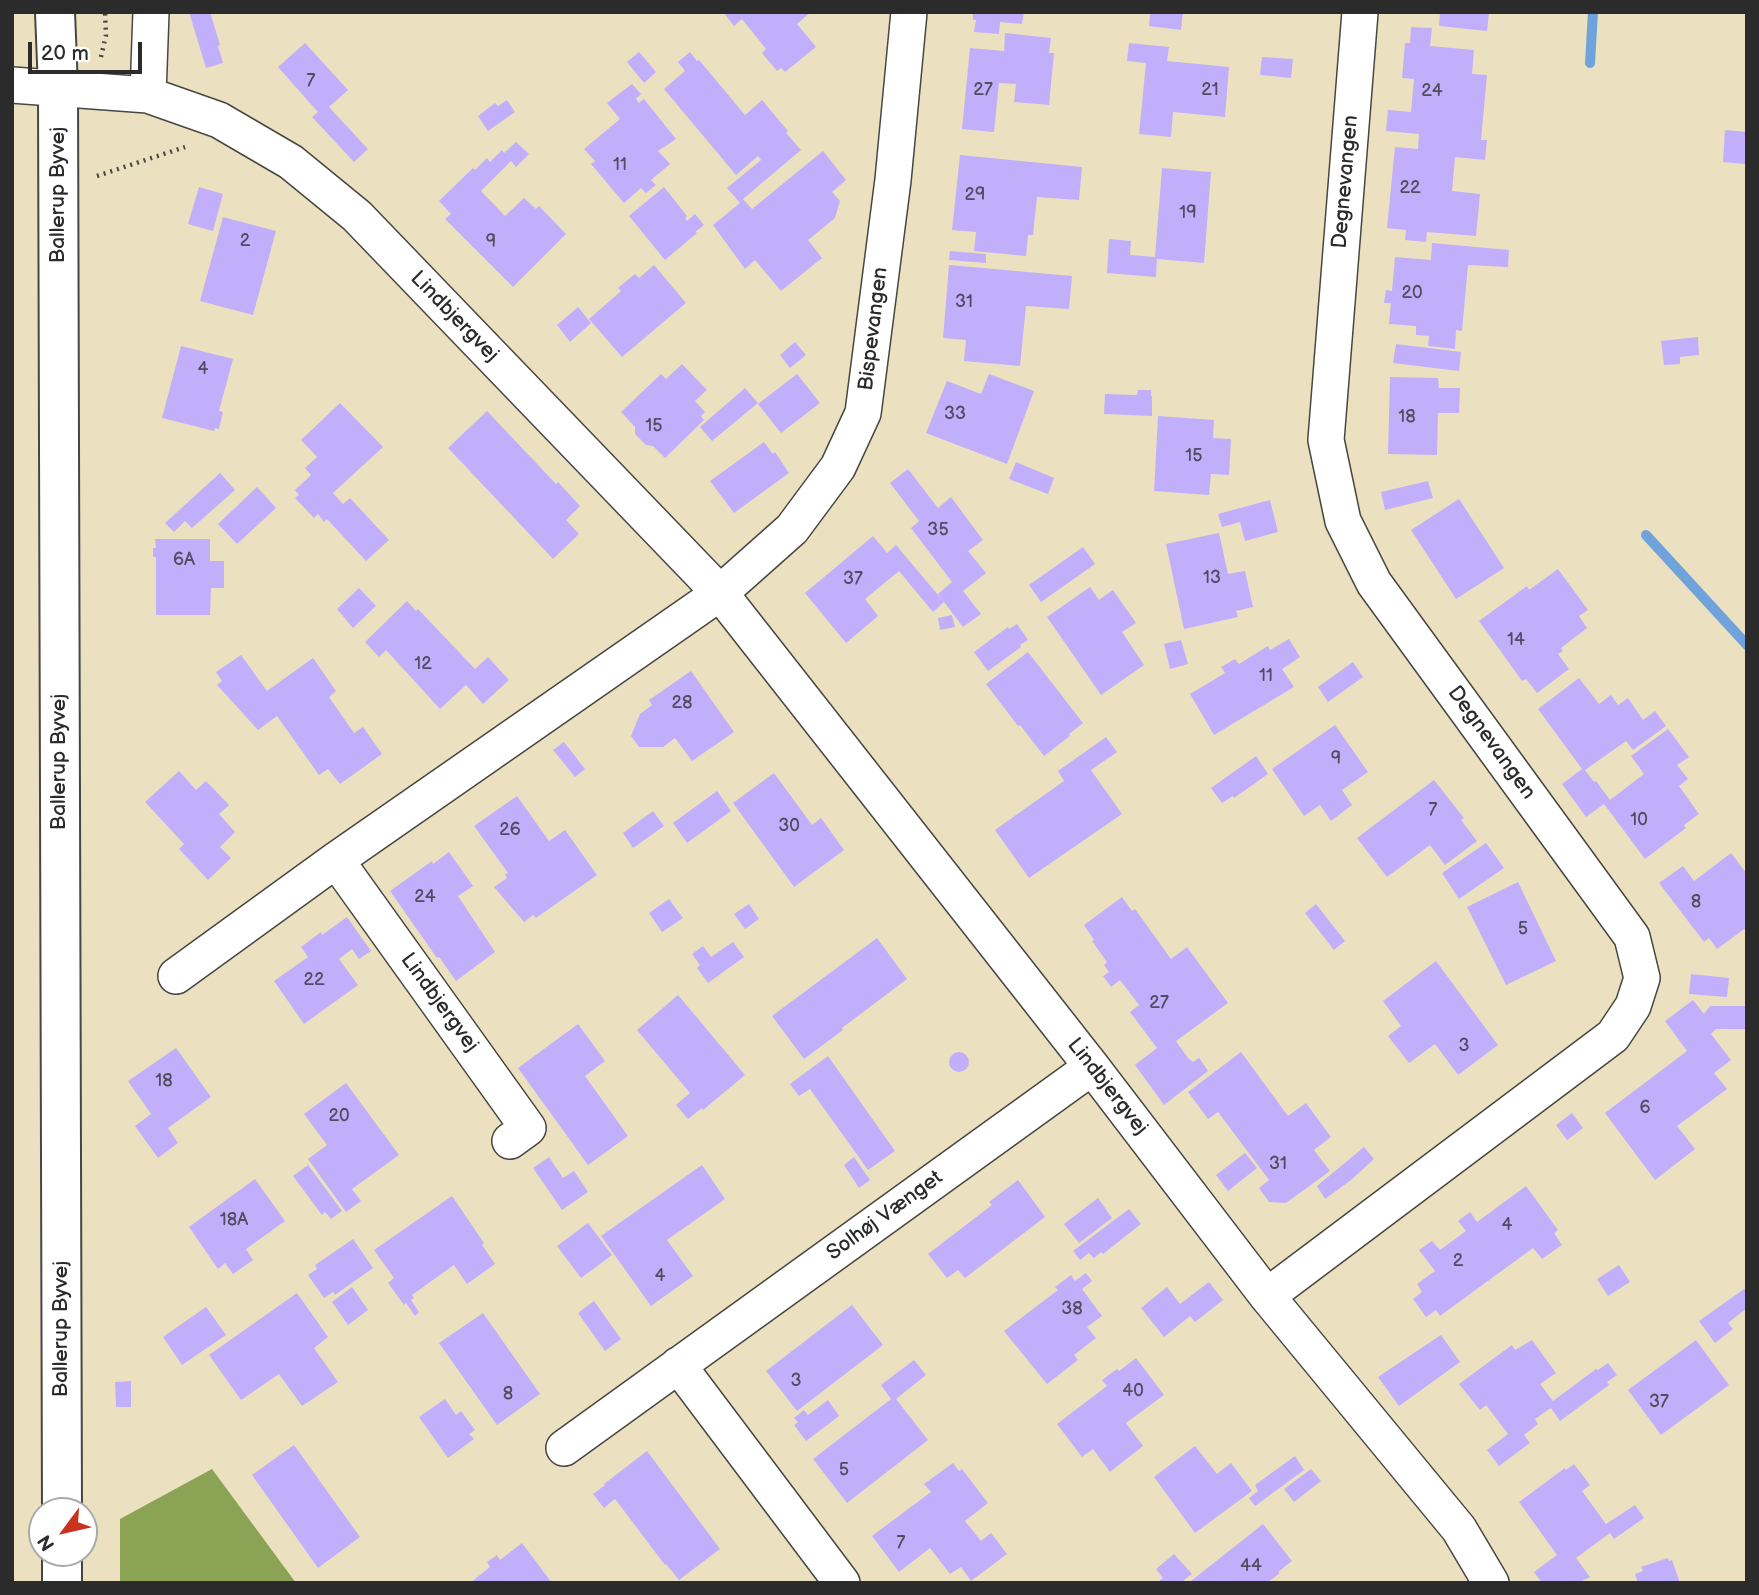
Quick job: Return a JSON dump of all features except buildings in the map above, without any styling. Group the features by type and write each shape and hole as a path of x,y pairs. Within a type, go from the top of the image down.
{"main road":[{"name":"Ballerup Byvej","path":"55,12 59,179 62,1497"}],"street":[{"path":"148,95 151,12"},
{"name":"Bispevangen","path":"720,593 792,529 838,467 863,413 893,180 909,12"},
{"name":"Degnevangen","path":"1267,1296 1614,1035 1633,1006 1642,978 1632,937 1374,583 1343,521 1326,440 1360,12"},
{"name":"Lindbjergvej","path":"12,85 148,95 219,120 291,162 357,216 720,593 1092,1066 1267,1296 1459,1529 1490,1583"},
{"path":"176,976 336,860 720,593"},
{"name":"Lindbjergvej","path":"336,860 528,1128 510,1142"},
{"name":"Solhøj Vænget","path":"564,1448 1092,1066"},
{"path":"678,1365 842,1583"}],"path":[{"path":"59,179 94,177 237,130"}],"green space":[{"path":"212,1469 296,1583 120,1583 120,1519"}],"waterway":[{"path":"1590,63 1593,12"},
{"path":"1646,535 1747,645"}]}
